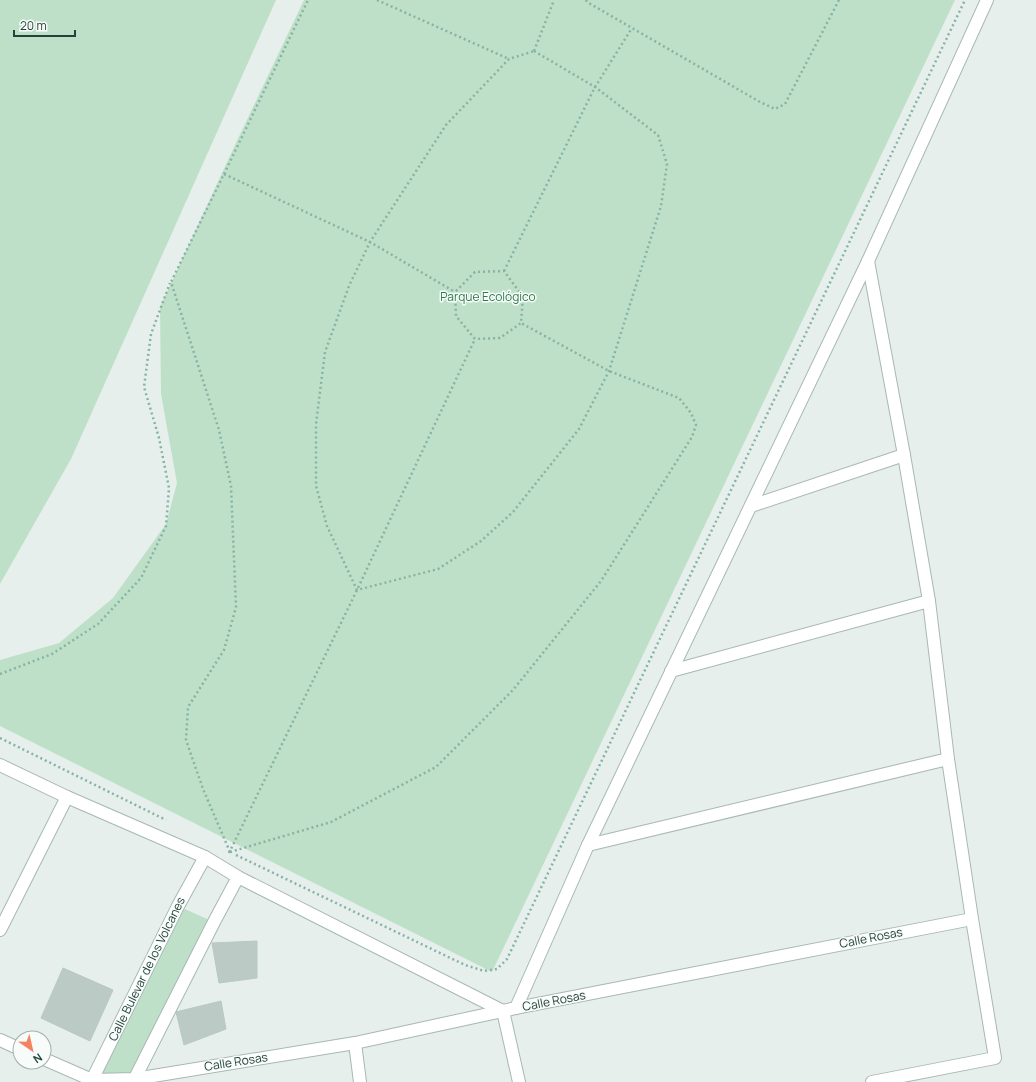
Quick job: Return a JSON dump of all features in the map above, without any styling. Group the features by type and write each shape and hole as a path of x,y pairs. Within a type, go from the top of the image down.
{"street":[{"path":"516,1008 588,845 868,262 987,0"},
{"path":"868,262 904,455 929,601 948,759 995,1058 872,1082"},
{"path":"751,506 904,455"},
{"path":"671,671 929,601"},
{"path":"588,845 948,759"},
{"path":"0,765 67,797 205,857 238,877 503,1011 518,1082"},
{"path":"0,930 67,797"},
{"name":"Calle Bulevar de los Volcanes","path":"92,1081 178,906 205,857"},
{"path":"134,1081 238,877"},
{"name":"Calle Rosas","path":"92,1081 134,1081 355,1043 516,1008 972,919"},
{"path":"0,1040 12,1045"},
{"path":"355,1043 360,1082"},
{"path":"52,1063 92,1081"}],"path":[{"path":"0,674 52,654 98,624 141,578 166,526 169,488 159,438 144,386 151,334 171,282 308,0"},
{"path":"377,0 509,59"},
{"path":"534,51 554,0"},
{"path":"586,0 587,2 760,102 775,109 785,104 839,0"},
{"path":"223,848 465,966 484,970 497,969 507,959 965,0"},
{"path":"504,271 596,87 632,28"},
{"path":"534,51 596,87 658,135 667,164 661,206 609,371 579,429 512,512 481,541 438,569 357,590 327,526 316,486 316,424 325,352 349,286 370,242 446,125 509,59 534,51"},
{"path":"224,174 370,242 455,292"},
{"path":"475,339 456,316 455,292 475,272 504,271"},
{"path":"475,339 500,338 521,322 523,297 504,271"},
{"path":"171,282 219,430 231,486 236,607 224,650 188,707 186,740 203,789 230,852"},
{"path":"230,852 331,822 436,767 513,690 596,588 692,437 696,425 691,413 678,398 609,371 521,322"},
{"path":"223,868 357,590 475,339"},
{"path":"0,738 167,821"}],"green space":[{"path":"0,0 276,0 71,459 0,584"},
{"name":"Parque Ecológico","path":"304,0 955,0 492,972 0,726 0,660 59,643 113,598 166,524 177,483 161,394 160,307"},
{"path":"178,906 214,922 133,1082 91,1082"}],"building":[{"path":"257,941 257,978 219,983 212,943"},
{"path":"63,968 113,990 90,1041 41,1018"},
{"path":"221,1001 226,1029 184,1045 176,1012"}]}
